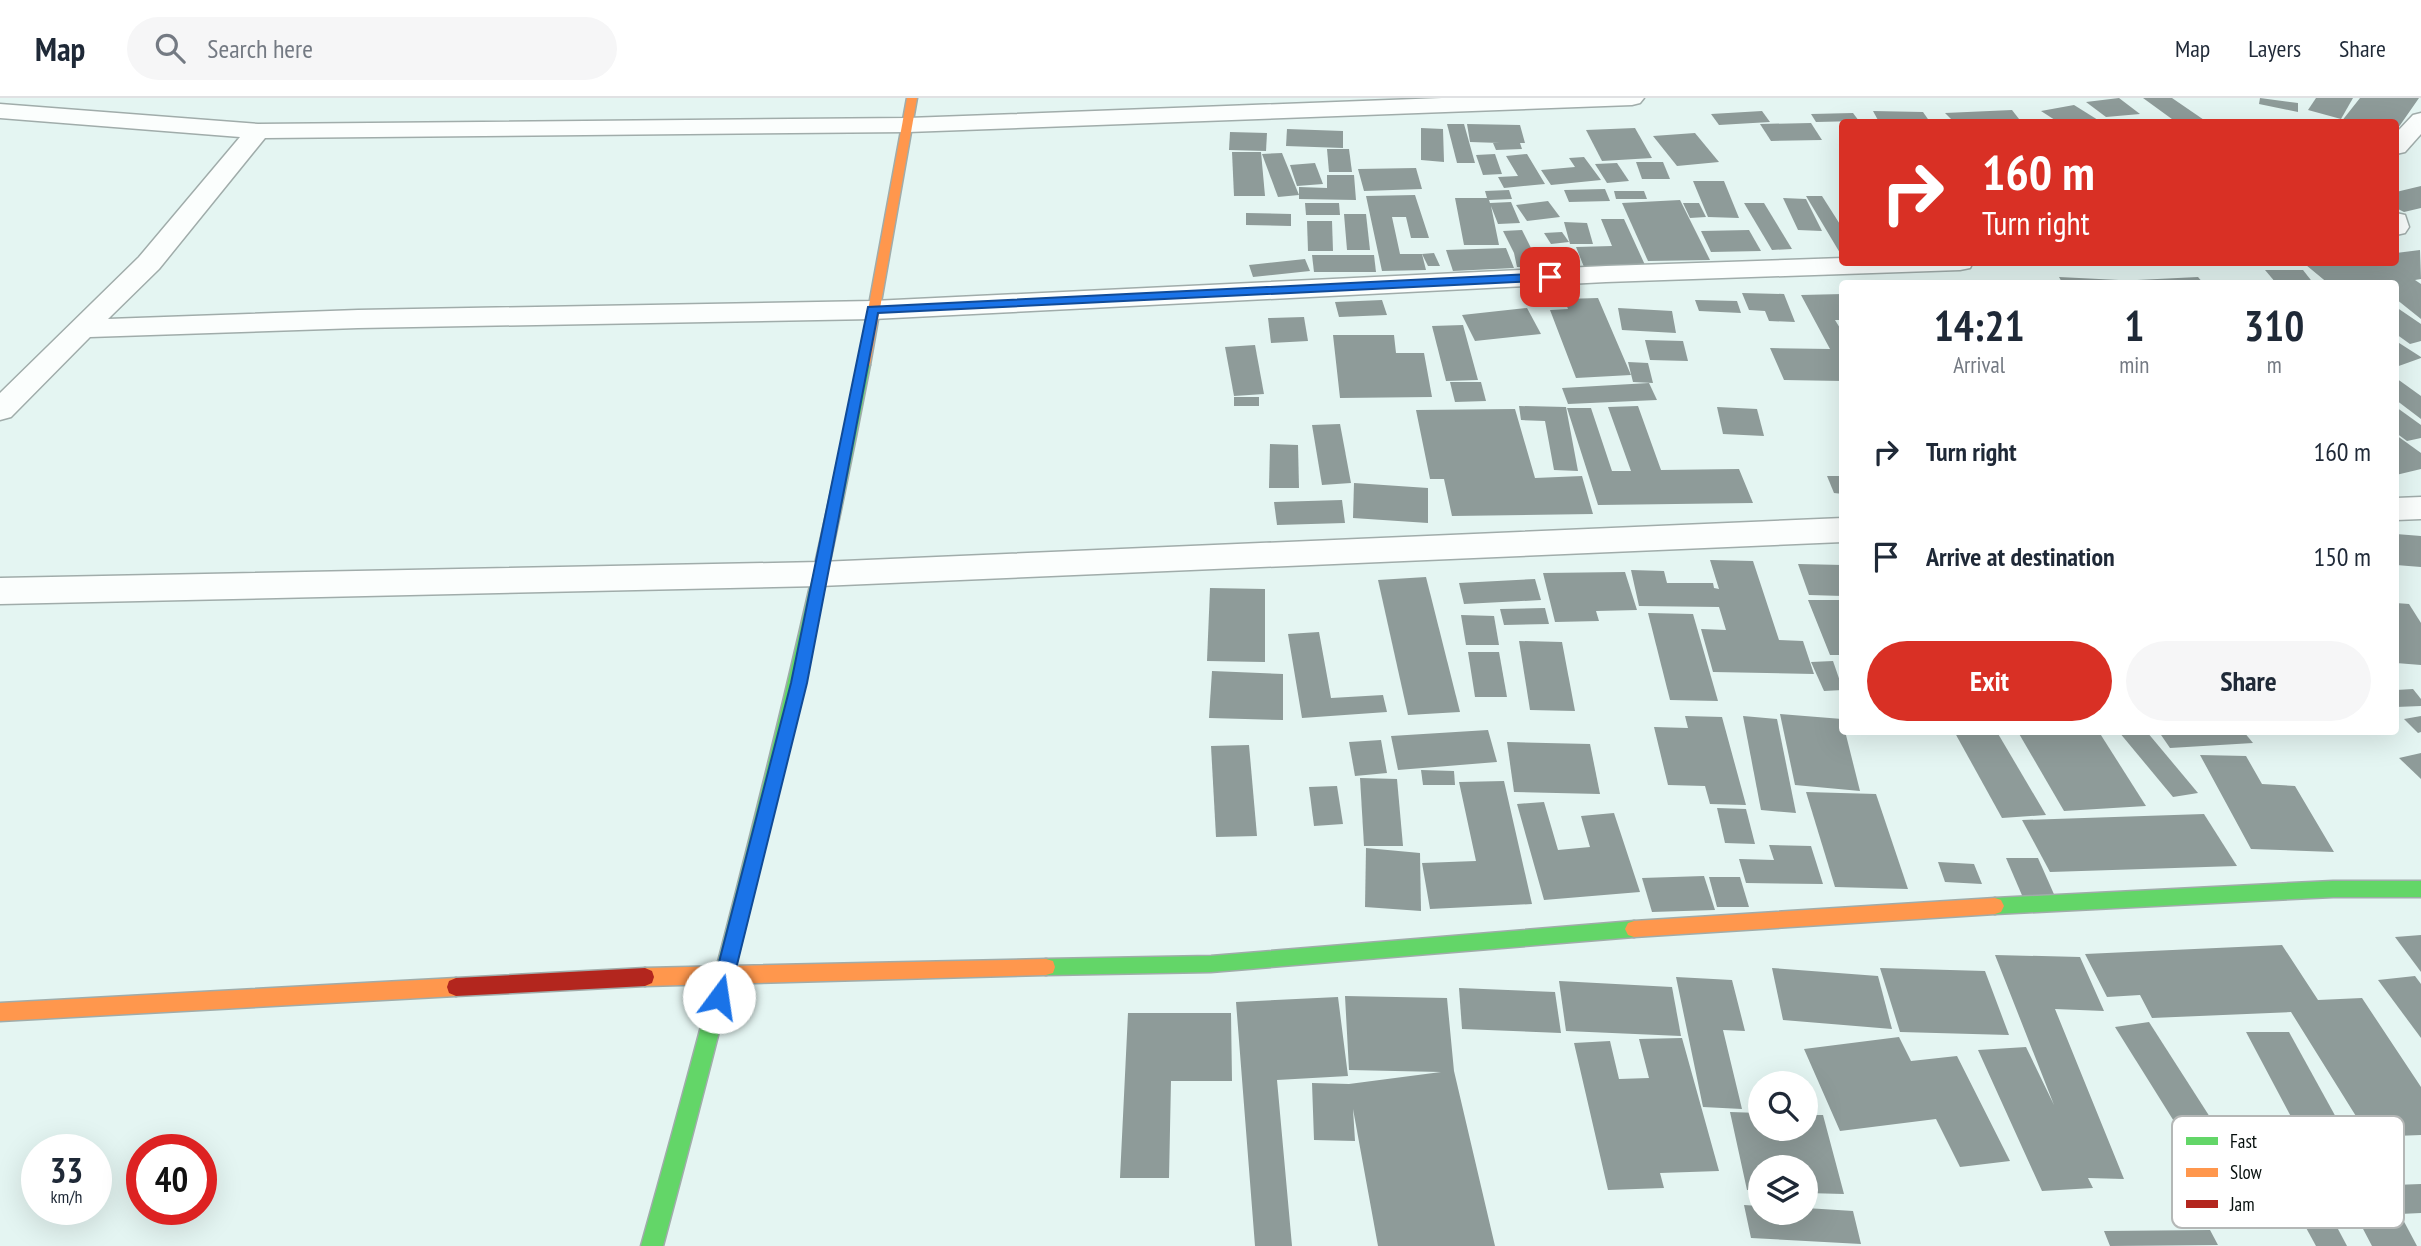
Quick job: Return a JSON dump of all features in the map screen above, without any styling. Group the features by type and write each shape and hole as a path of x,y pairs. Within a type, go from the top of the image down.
{"street":[{"path":"652,1246 799,683 912,98"},
{"path":"0,111 258,131 908,125 1632,98"},
{"path":"2399,144 2421,120"},
{"path":"0,410 149,263 258,131"},
{"path":"82,329 358,319 873,310 1592,275 1847,266"},
{"path":"2399,509 2421,508"},
{"path":"0,591 820,573 1839,530"},
{"path":"0,1012 725,973 1211,964 1645,928 1996,906 2333,889 2421,890"}],"building":[{"path":"2119,98 2140,114 2106,117 2086,102"},
{"path":"2143,98 2172,98 2203,119 2172,119"},
{"path":"2260,98 2298,103 2298,112 2259,104"},
{"path":"2316,98 2353,98 2341,119 2308,110"},
{"path":"2360,98 2419,98 2399,127 2399,119 2343,119"},
{"path":"2074,105 2096,119 2053,119 2041,111"},
{"path":"2012,110 2019,119 1951,119 1945,113"},
{"path":"1762,111 1770,122 1719,125 1711,114"},
{"path":"1873,111 1923,112 1928,119 1877,119"},
{"path":"1853,113 1858,119 1816,122 1811,114"},
{"path":"1811,123 1822,140 1771,141 1760,124"},
{"path":"1447,124 1464,124 1475,163 1457,163"},
{"path":"1467,124 1520,125 1525,143 1520,143 1522,149 1496,150 1493,143 1500,143 1470,142"},
{"path":"1421,128 1443,129 1444,162 1421,160"},
{"path":"1635,128 1652,158 1602,161 1586,130"},
{"path":"1287,129 1343,131 1343,148 1286,146"},
{"path":"1230,132 1267,133 1266,151 1229,150"},
{"path":"1695,133 1719,162 1677,166 1653,136"},
{"path":"1327,149 1349,149 1352,172 1329,172"},
{"path":"1232,152 1261,152 1265,196 1234,196"},
{"path":"1282,153 1299,195 1278,197 1262,154"},
{"path":"1495,154 1502,174 1483,175 1476,155"},
{"path":"1527,154 1545,184 1504,188 1498,177 1518,176 1506,156"},
{"path":"1584,157 1601,180 1551,185 1541,170 1575,167 1569,158"},
{"path":"1636,162 1663,162 1670,179 1642,179"},
{"path":"1315,163 1323,184 1297,186 1290,165"},
{"path":"1617,163 1629,181 1607,183 1595,164"},
{"path":"1416,168 1422,189 1364,191 1358,169"},
{"path":"1327,175 1354,175 1356,200 1299,199 1299,187 1327,188"},
{"path":"1693,181 1724,181 1739,218 1708,217"},
{"path":"2421,186 2421,208 2404,212 2399,210 2399,191"},
{"path":"1605,189 1610,201 1569,202 1564,190"},
{"path":"1509,190 1512,199 1489,200 1490,203 1511,202 1520,223 1498,224 1491,206 1499,245 1464,245 1455,198 1487,198 1485,191"},
{"path":"1614,191 1644,191 1647,199 1616,199"},
{"path":"1415,195 1429,238 1411,238 1406,217 1392,217 1400,254 1422,254 1426,270 1382,271 1366,196"},
{"path":"1806,196 1822,196 1839,223 1839,251"},
{"path":"1783,198 1806,199 1822,231 1798,230"},
{"path":"1680,200 1710,260 1648,261 1622,203"},
{"path":"1548,201 1560,217 1527,221 1516,205"},
{"path":"1305,203 1339,203 1340,215 1306,215"},
{"path":"1683,203 1699,203 1706,217 1690,218"},
{"path":"1744,203 1764,203 1792,249 1772,250"},
{"path":"1246,213 1291,214 1291,226 1246,225"},
{"path":"1344,214 1366,214 1370,250 1347,250"},
{"path":"1601,219 1624,219 1645,265 1584,267 1576,247 1612,246"},
{"path":"1307,221 1332,221 1333,251 1308,251"},
{"path":"1564,222 1587,223 1593,244 1570,244"},
{"path":"1522,230 1533,252 1571,252 1575,268 1517,267 1514,253 1503,231"},
{"path":"1749,230 1761,251 1711,252 1701,231"},
{"path":"1562,232 1569,242 1551,244 1544,233"},
{"path":"1506,248 1514,268 1453,271 1446,250"},
{"path":"2420,250 2421,279 2415,280 2421,284 2421,319 2399,301 2399,280 2324,280 2307,266 2399,266 2399,253"},
{"path":"1434,253 1440,266 1428,266 1422,254"},
{"path":"1312,255 1374,255 1376,272 1314,272"},
{"path":"1305,259 1310,271 1253,277 1249,265"},
{"path":"2265,270 2303,270 2311,280 2273,280"},
{"path":"2059,277 2119,280 2061,280"},
{"path":"2198,277 2201,280 2137,280"},
{"path":"1742,293 1784,294 1795,322 1769,321 1765,311 1749,310"},
{"path":"1839,294 1839,320 1835,320 1839,326 1839,381 1784,380 1770,348 1830,349 1801,295"},
{"path":"1598,298 1631,375 1576,378 1550,310 1568,309 1564,299"},
{"path":"1382,300 1387,315 1339,317 1335,302"},
{"path":"1695,300 1737,301 1741,313 1699,311"},
{"path":"1527,308 1541,334 1475,341 1462,315"},
{"path":"1618,308 1672,311 1676,333 1622,330"},
{"path":"2399,309 2421,324 2421,341 2410,344 2399,336"},
{"path":"1304,317 1308,341 1271,343 1268,318"},
{"path":"1463,325 1478,380 1446,381 1432,326"},
{"path":"1333,335 1394,335 1396,353 1424,353 1432,397 1340,398"},
{"path":"1645,340 1683,341 1688,361 1650,360"},
{"path":"2399,343 2421,357 2399,366"},
{"path":"1255,345 1264,394 1234,396 1225,347"},
{"path":"1628,362 1648,363 1653,383 1633,382"},
{"path":"2399,380 2421,396 2421,419 2399,402"},
{"path":"1450,382 1481,382 1486,401 1455,402"},
{"path":"1649,383 1657,400 1568,404 1562,388"},
{"path":"1234,397 1259,397 1259,406 1234,406"},
{"path":"1519,406 1566,407 1578,471 1554,470 1545,421 1521,420"},
{"path":"1638,406 1661,470 1739,469 1753,503 1598,505 1567,408 1591,408 1612,471 1631,471 1608,407"},
{"path":"1717,407 1757,409 1764,436 1723,434"},
{"path":"1515,409 1535,478 1582,476 1593,514 1452,516 1444,479 1430,479 1416,410"},
{"path":"2399,409 2421,425 2421,438 2407,441 2399,435"},
{"path":"1340,424 1351,483 1322,485 1312,425"},
{"path":"2399,437 2421,453 2421,469 2399,474"},
{"path":"1270,444 1298,445 1299,488 1269,488"},
{"path":"1827,476 1839,476 1839,494 1834,493"},
{"path":"1354,483 1428,488 1428,523 1353,518"},
{"path":"1342,500 1345,523 1277,525 1274,502"},
{"path":"2399,534 2421,536 2421,567 2399,565"},
{"path":"1710,560 1753,561 1779,640 1803,641 1814,674 1713,672 1701,629 1726,630 1719,607 1639,606 1631,570 1664,571 1667,583 1713,583 1714,588 1719,589"},
{"path":"1798,564 1839,565 1839,596 1809,595"},
{"path":"1625,572 1637,610 1596,611 1599,621 1555,622 1543,573"},
{"path":"1426,577 1460,712 1408,715 1378,580"},
{"path":"1535,579 1541,600 1464,604 1459,583"},
{"path":"1210,588 1265,589 1265,662 1207,661"},
{"path":"1808,600 1839,600 1839,655 1830,655"},
{"path":"2399,603 2409,604 2421,623 2421,665 2399,663"},
{"path":"1545,608 1549,624 1504,625 1500,609"},
{"path":"1648,613 1693,614 1718,701 1670,700"},
{"path":"1461,615 1494,616 1499,645 1466,645"},
{"path":"1319,632 1331,698 1383,695 1387,712 1302,718 1288,634"},
{"path":"1519,641 1562,642 1575,711 1530,710"},
{"path":"1468,652 1499,652 1507,697 1475,697"},
{"path":"1833,661 1839,678 1839,690 1824,691 1811,662"},
{"path":"1212,671 1283,674 1283,720 1209,718"},
{"path":"2413,689 2421,699 2421,706 2399,707 2399,690"},
{"path":"1780,714 1839,719 1839,735 1846,735 1860,791 1795,785"},
{"path":"1685,716 1722,717 1746,805 1710,804 1705,786 1668,785 1654,727 1688,728"},
{"path":"1743,716 1777,719 1796,813 1761,810"},
{"path":"2421,716 2421,732 2418,733 2404,719"},
{"path":"1488,730 1497,762 1398,770 1391,736"},
{"path":"1956,735 1999,735 2046,815 2002,818"},
{"path":"2020,735 2101,735 2146,806 2064,811"},
{"path":"2121,735 2150,735 2198,793 2173,797"},
{"path":"2161,735 2246,735 2253,743 2170,748"},
{"path":"1381,740 1387,773 1355,776 1349,742"},
{"path":"1507,742 1590,744 1600,794 1514,792"},
{"path":"1249,745 1257,836 1216,837 1211,746"},
{"path":"2421,753 2421,779 2399,758"},
{"path":"2200,755 2246,756 2262,784 2295,786 2334,852 2251,849"},
{"path":"1421,770 1454,771 1455,785 1423,785"},
{"path":"1360,778 1397,779 1403,846 1364,846"},
{"path":"1504,781 1532,904 1430,909 1422,863 1476,861 1459,782"},
{"path":"1337,786 1343,824 1314,826 1309,787"},
{"path":"1806,792 1876,794 1908,889 1835,887"},
{"path":"1544,802 1558,850 1590,847 1581,816 1614,813 1640,892 1544,900 1517,804"},
{"path":"1717,808 1746,809 1755,844 1725,843"},
{"path":"2204,814 2237,866 2050,872 2022,820"},
{"path":"1769,845 1811,846 1823,884 1746,883 1739,859 1774,860"},
{"path":"1366,848 1420,853 1421,911 1365,907"},
{"path":"2006,858 2038,858 2057,901 2024,900"},
{"path":"1938,862 1974,864 1982,884 1945,882"},
{"path":"1704,876 1715,910 1652,912 1642,878"},
{"path":"1709,877 1740,877 1749,907 1717,907"},
{"path":"2421,935 2421,972 2395,937"},
{"path":"2282,945 2318,1000 2362,998 2421,1087 2421,1135 2404,1136 2404,1116 2356,1116 2291,1012 2152,1018 2140,995 2107,997 2085,954"},
{"path":"1995,955 2080,957 2104,1011 2055,1009 2124,1179 2088,1178 2093,1188 2042,1191 1978,1050 2026,1047 2054,1105"},
{"path":"1772,968 1878,976 1892,1029 1783,1020"},
{"path":"1880,968 1985,971 2009,1035 1900,1032"},
{"path":"2415,976 2421,984 2421,1038 2378,980"},
{"path":"1676,977 1732,980 1745,1031 1723,1030 1742,1109 1703,1107"},
{"path":"1559,981 1672,987 1681,1036 1566,1031"},
{"path":"1459,988 1555,992 1561,1033 1462,1029"},
{"path":"1345,996 1447,998 1454,1071 1495,1246 1378,1246 1353,1109 1355,1141 1314,1140 1312,1083 1349,1084 1441,1072 1349,1070"},
{"path":"1338,997 1348,1076 1277,1080 1292,1246 1255,1246 1236,1002"},
{"path":"1128,1013 1231,1013 1232,1081 1171,1081 1169,1178 1120,1178"},
{"path":"2149,1022 2209,1116 2172,1118 2115,1027"},
{"path":"2246,1032 2289,1032 2335,1116 2291,1116"},
{"path":"1899,1037 1911,1061 1957,1056 2010,1161 1960,1167 1936,1119 1840,1131 1818,1081 1818,1071 1814,1071 1804,1049"},
{"path":"1682,1038 1719,1171 1660,1173 1664,1188 1608,1190 1574,1043 1610,1041 1619,1079 1649,1078 1639,1039"},
{"path":"1730,1112 1748,1113 1748,1141 1818,1141 1818,1115 1823,1115 1844,1194 1818,1193 1818,1155 1748,1155 1747,1190"},
{"path":"2421,1184 2421,1213 2404,1214 2404,1185"},
{"path":"1744,1205 1748,1205 1748,1224"},
{"path":"1818,1209 1853,1211 1861,1244 1751,1238 1748,1225 1818,1225"},
{"path":"2404,1222 2417,1246 2372,1246 2363,1228 2404,1228"},
{"path":"2306,1228 2337,1228 2347,1246 2316,1246"},
{"path":"2210,1230 2218,1245 2110,1246 2104,1231"}],"traffic: fast":[{"path":"652,1246 767,808 818,587 864,365"},
{"path":"1995,906 2333,889 2421,889"},
{"path":"1046,967 1211,964 1634,929"}],"traffic: slow":[{"path":"864,365 912,98"},
{"path":"1634,929 1995,906"},
{"path":"645,977 1046,967"},
{"path":"0,1012 456,987"}],"traffic: jam":[{"path":"456,987 645,977"}],"route":[{"path":"719,997 799,683 873,310 1550,277"}]}
